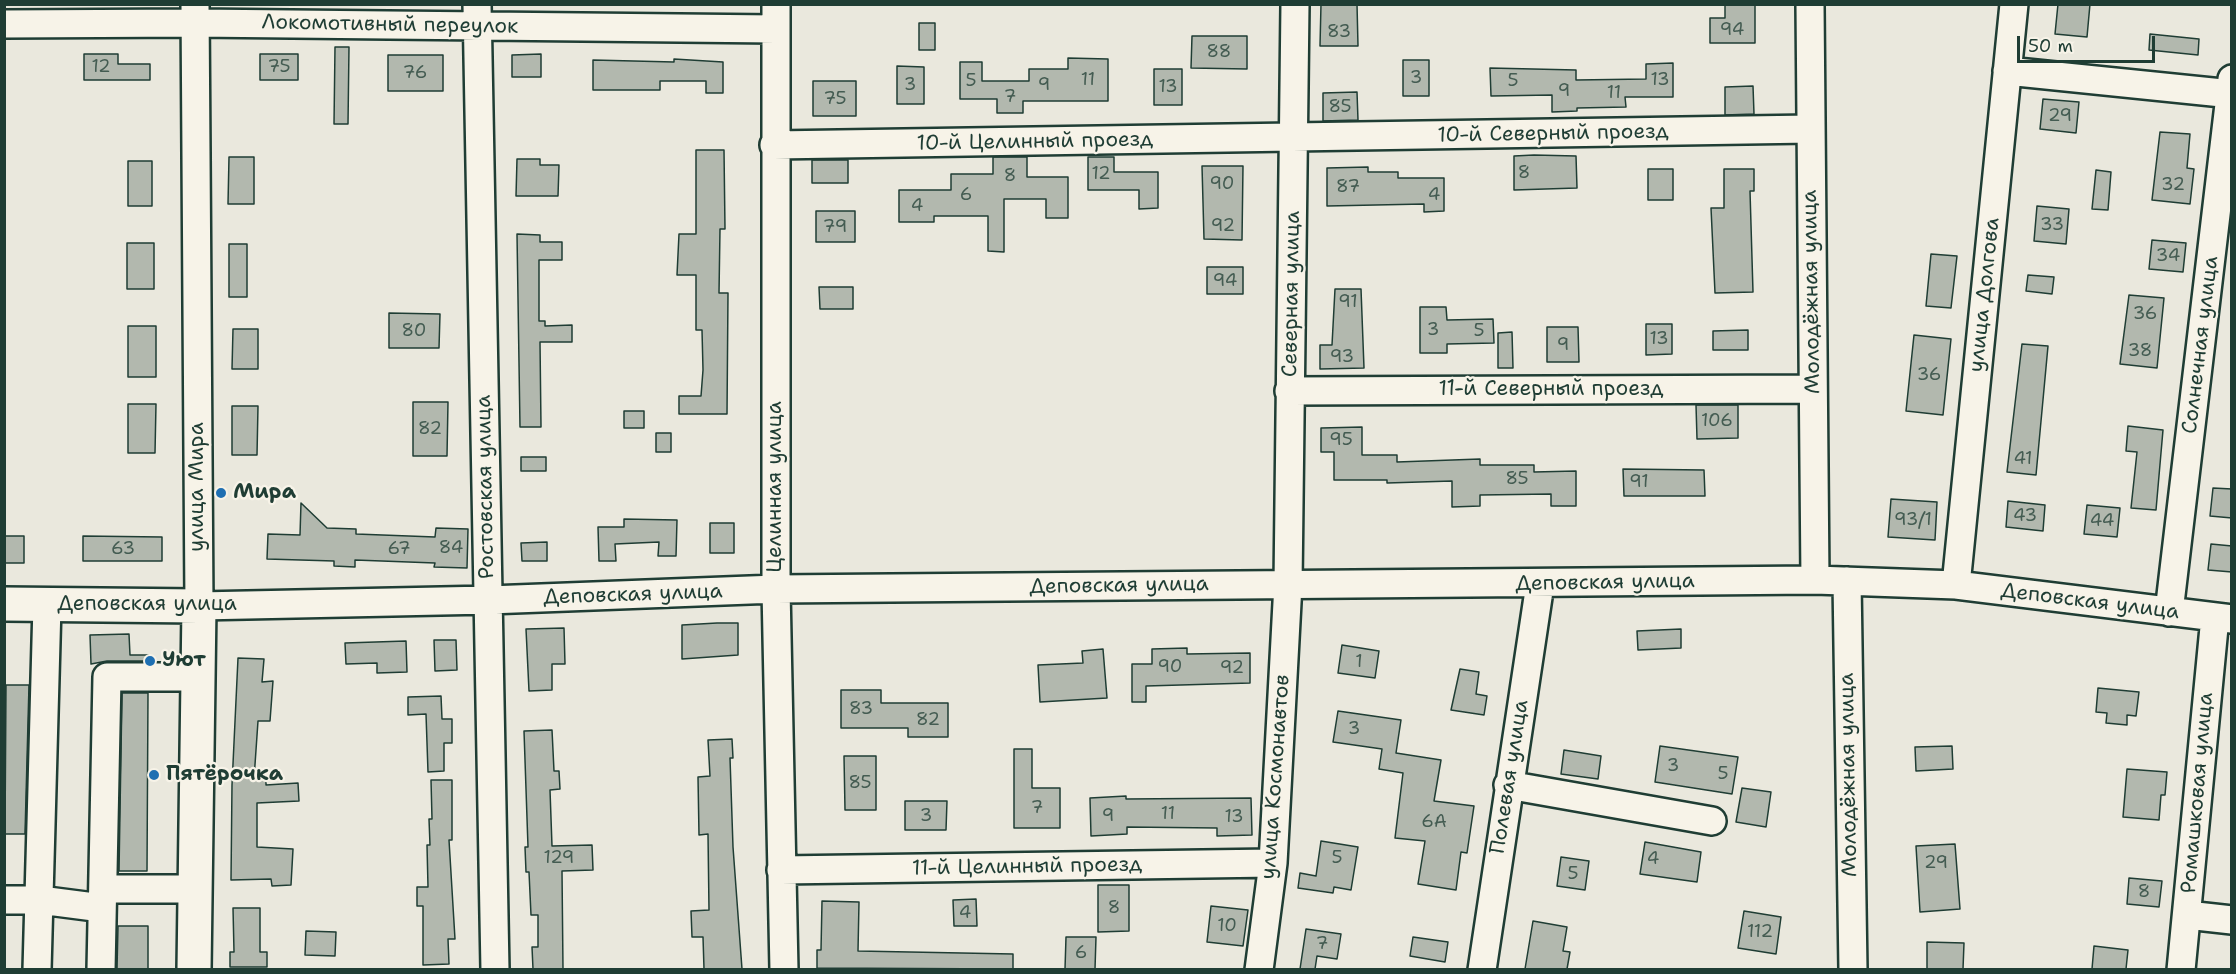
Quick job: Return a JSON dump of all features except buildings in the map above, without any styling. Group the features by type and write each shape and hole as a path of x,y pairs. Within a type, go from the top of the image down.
{"main road":[{"name":"Деповская улица","path":"4,604 199,606"},
{"name":"улица Мира","path":"194,969 199,606"}],"street":[{"name":"Северная улица","path":"1288,584 1296,4"},
{"name":"Молодёжная улица","path":"1810,4 1815,580"},
{"name":"улица Долгова","path":"1956,585 2014,4"},
{"name":"Локомотивный переулок","path":"4,24 195,14 776,17"},
{"name":"улица Мира","path":"195,14 199,606"},
{"name":"Ростовская улица","path":"477,15 495,969"},
{"name":"Целинная улица","path":"776,17 774,146 776,590 784,969"},
{"path":"2007,71 2231,89"},
{"name":"Солнечная улица","path":"2169,612 2231,89"},
{"name":"10-й Северный проезд","path":"1295,138 1811,129"},
{"name":"10-й Целинный проезд","path":"774,146 1295,138"},
{"name":"11-й Северный проезд","path":"1289,391 1813,389"},
{"name":"Деповская улица","path":"199,606 489,600 776,590 1815,580 1956,585 2223,618"},
{"name":"Молодёжная улица","path":"1847,581 1853,969"},
{"name":"улица Космонавтов","path":"1259,969 1273,863 1288,584"},
{"name":"Полевая улица","path":"1482,969 1540,584"},
{"path":"37,969 47,605"},
{"name":"Ромашковая улица","path":"2181,969 2223,618"},
{"path":"101,969 107,677 197,678"},
{"path":"1508,785 1712,821"},
{"name":"11-й Целинный проезд","path":"781,870 1273,863"},
{"path":"4,900 103,898 196,889"},
{"path":"2187,915 2232,920"}],"place":[{"name":"Мира","path":"221,493"},
{"name":"Уют","path":"150,661"},
{"name":"Пятёрочка","path":"154,775"}]}
